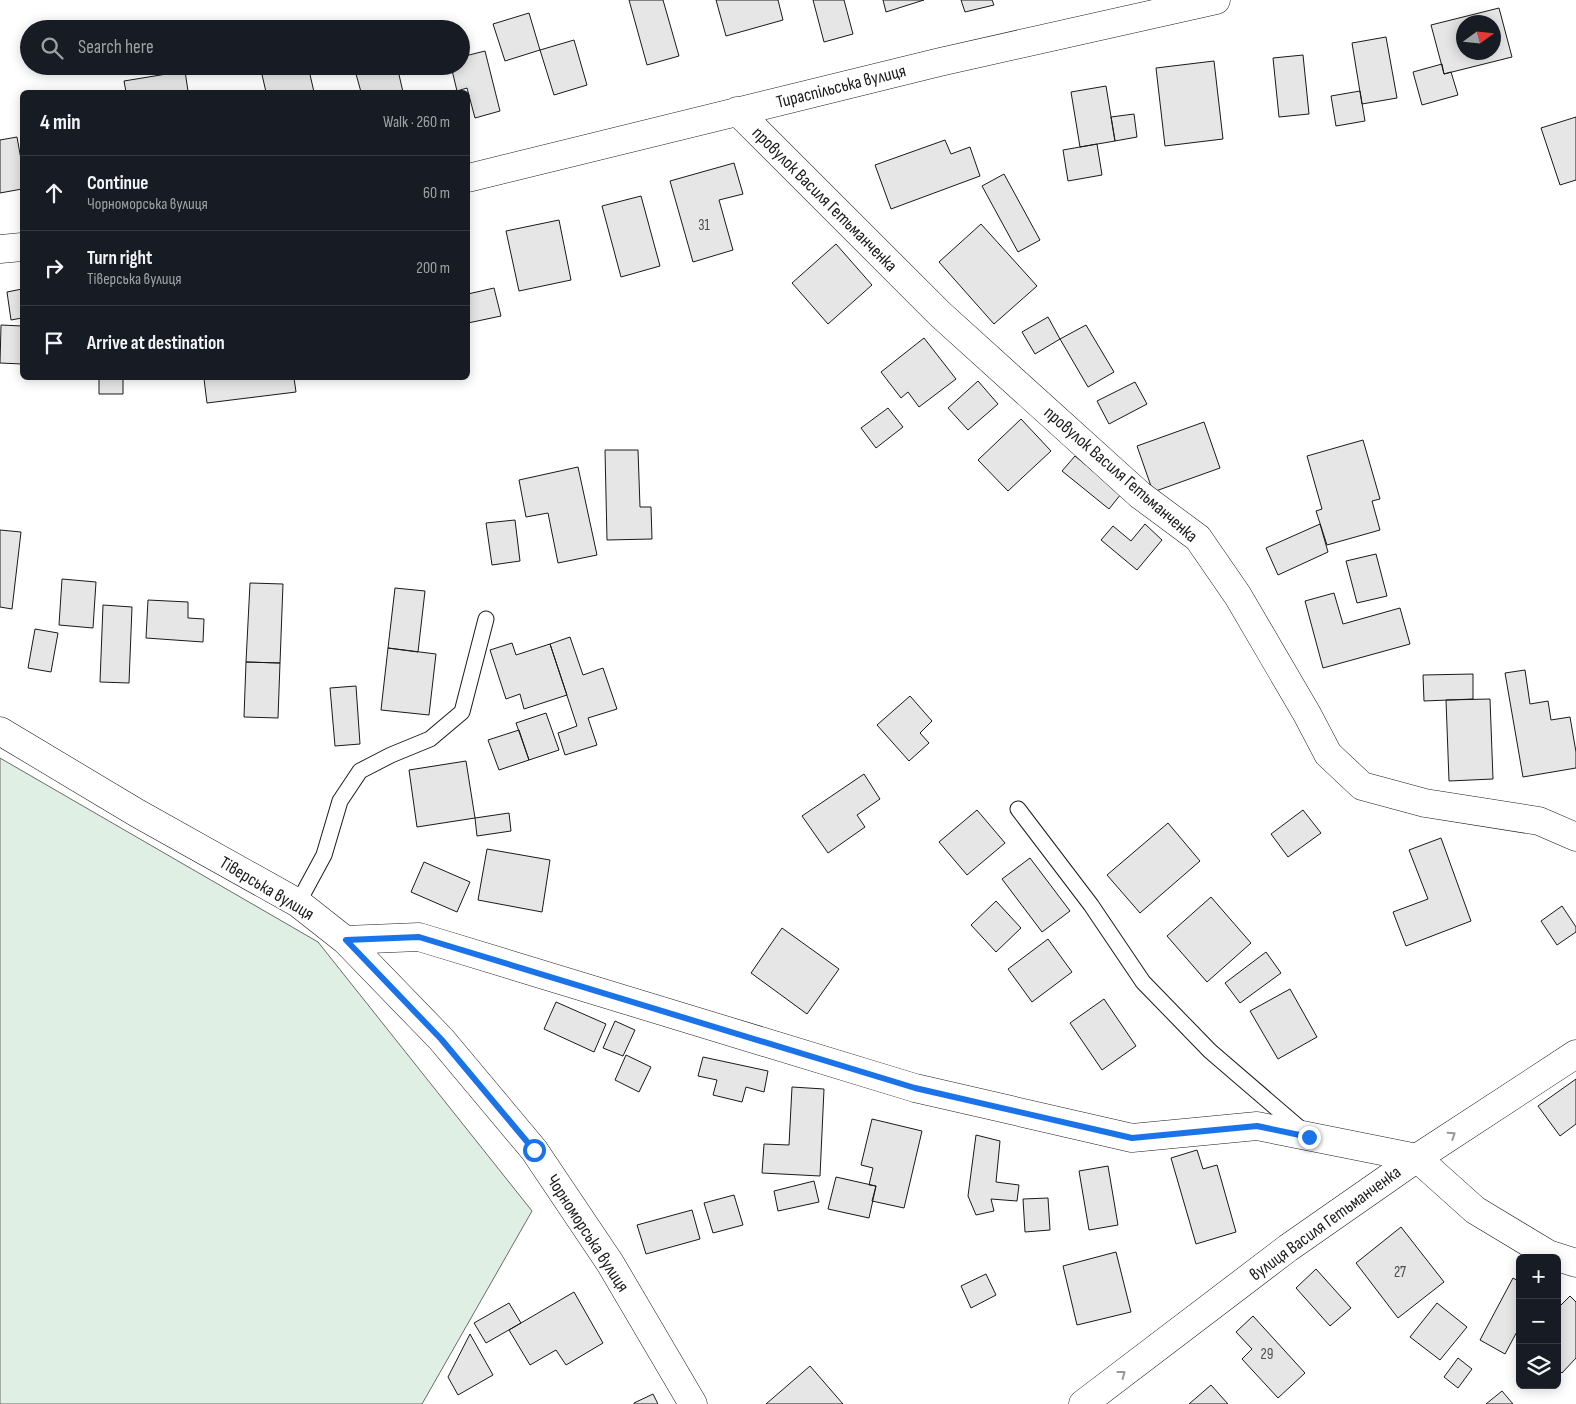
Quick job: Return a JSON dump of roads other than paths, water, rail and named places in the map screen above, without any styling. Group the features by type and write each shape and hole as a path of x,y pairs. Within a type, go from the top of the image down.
{"street":[{"name":"Тираспільська вулиця","path":"470,178 940,62 1216,0"},
{"name":"провулок Василя Гетьманченка","path":"737,111 940,314 1140,495 1198,538 1238,596 1307,714 1328,754 1362,786 1425,803 1540,821 1576,837"},
{"path":"0,250 20,247"},
{"name":"Тіверська вулиця","path":"0,731 137,813 298,903 346,940"},
{"path":"346,940 419,937 915,1088 1132,1138 1257,1126 1417,1158 1475,1210 1548,1254 1576,1263"},
{"name":"Чорноморська вулиця","path":"346,940 441,1039 534,1150 610,1263 693,1404"},
{"name":"вулиця Василя Гетьманченка","path":"1084,1404 1288,1248 1417,1158 1576,1054"}],"lane":[{"path":"298,903 324,854 340,801 360,771 430,739 462,712 486,619"},
{"path":"1018,809 1091,905 1143,982 1210,1051 1309,1137"}]}
